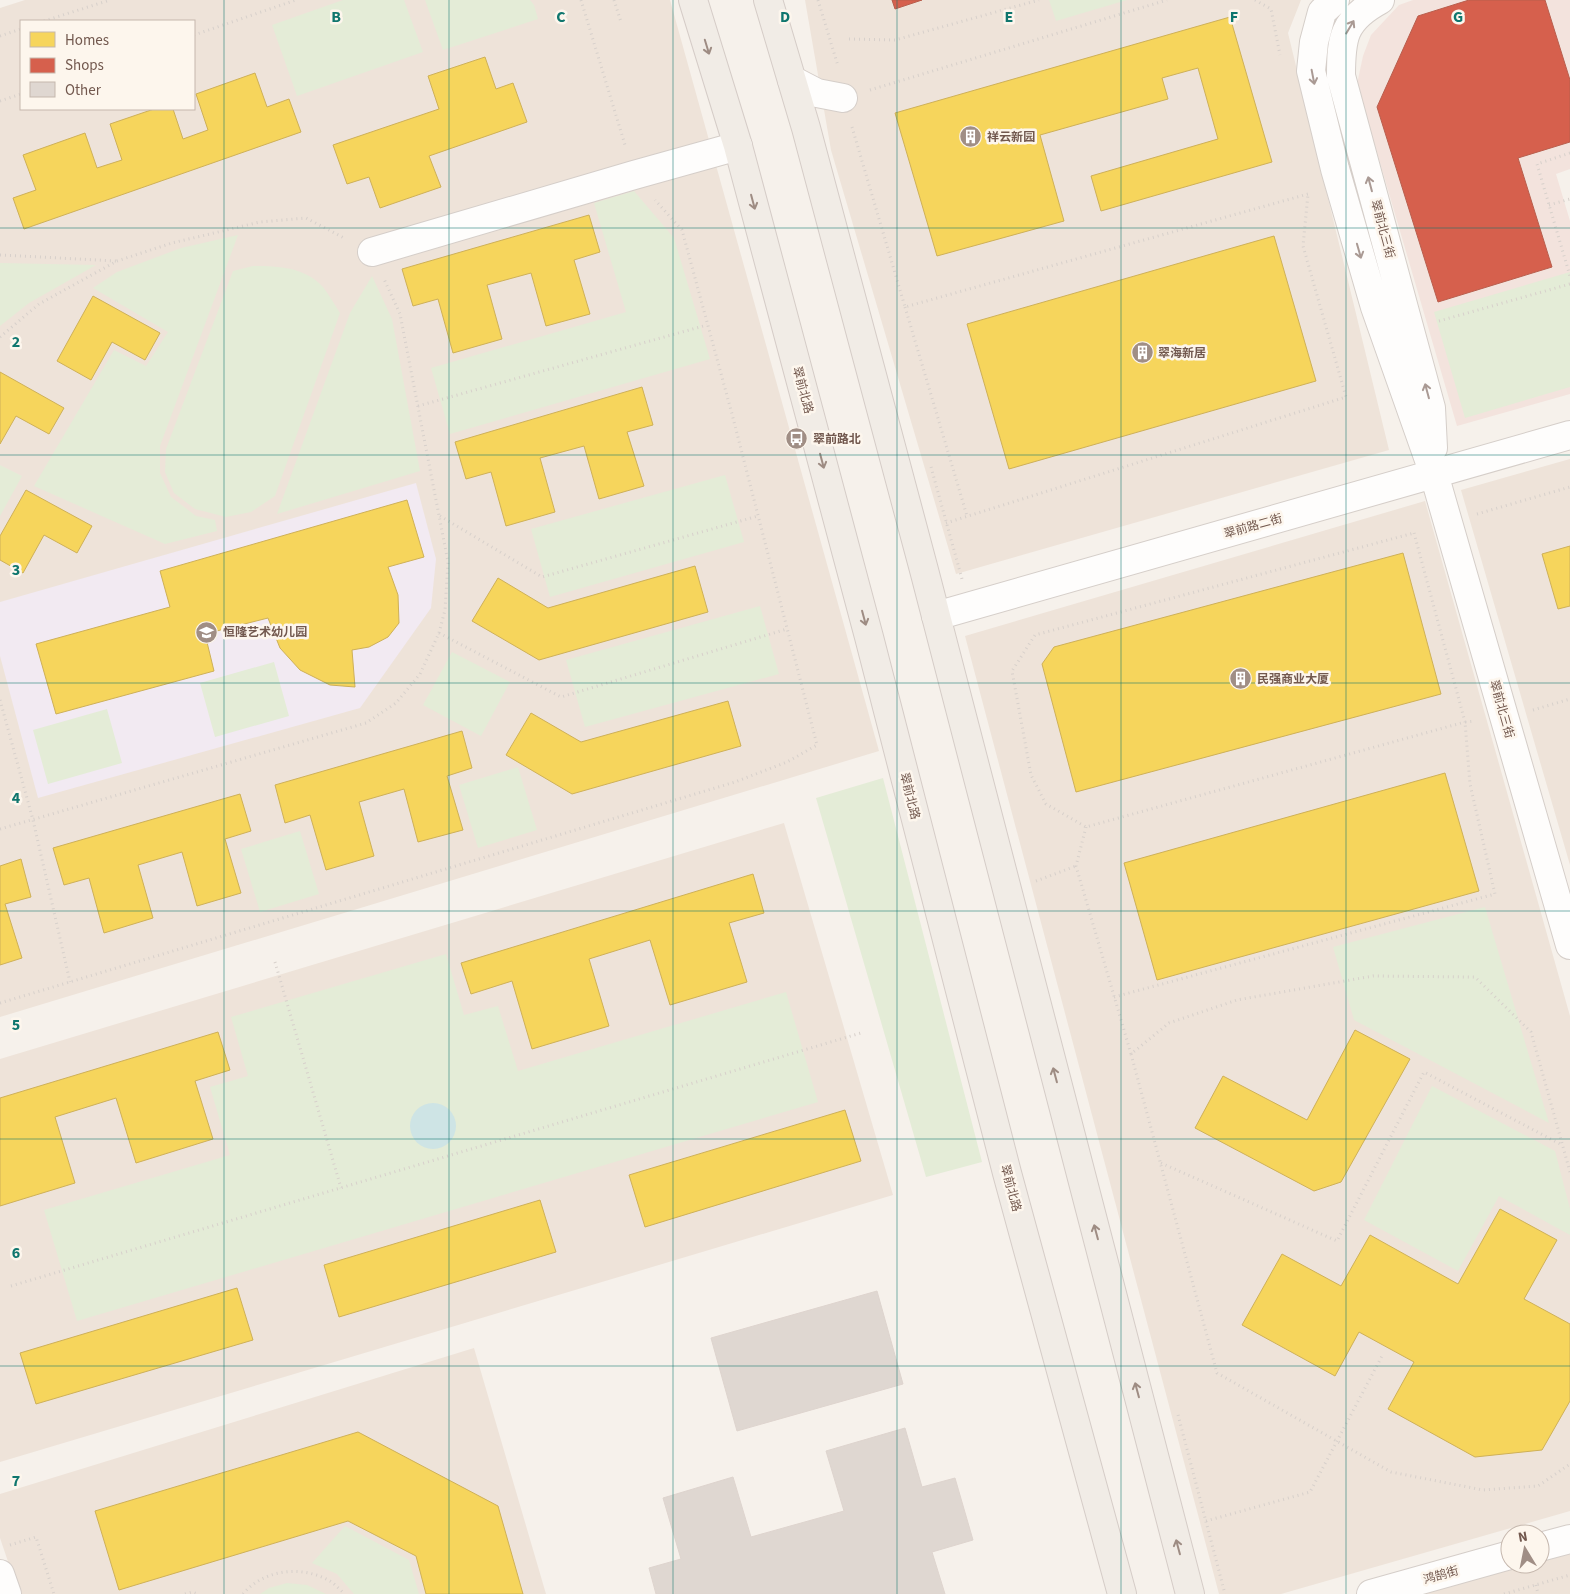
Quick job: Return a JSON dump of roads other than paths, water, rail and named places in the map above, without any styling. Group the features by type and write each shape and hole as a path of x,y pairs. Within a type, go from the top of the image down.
{"main road":[{"name":"翠前北路","path":"693,0 738,146 869,637 1007,1173 1122,1594"},
{"path":"768,0 806,128 936,616 1190,1594"}],"street":[{"name":"翠前北三街","path":"1334,0 1322,12 1314,42 1311,71 1335,169 1375,308 1434,474 1570,945"},
{"name":"翠前北三街","path":"1380,0 1370,5 1348,26 1341,48 1341,76 1431,408 1434,474"},
{"path":"792,80 817,93 843,98 823,109 806,128"},
{"path":"372,252 738,146"},
{"name":"翠前路二街","path":"936,616 1570,435"},
{"path":"1550,1544 1570,1539"},
{"name":"鸿鹄街","path":"1371,1594 1500,1558"},
{"path":"0,1574 7,1594"}],"place":[{"name":"祥云新园","path":"971,137"},
{"name":"翠海新居","path":"1142,353"},
{"name":"翠前路北","path":"797,439"},
{"name":"恒隆艺术幼儿园","path":"207,632"},
{"name":"民强商业大厦","path":"1241,679"}]}
